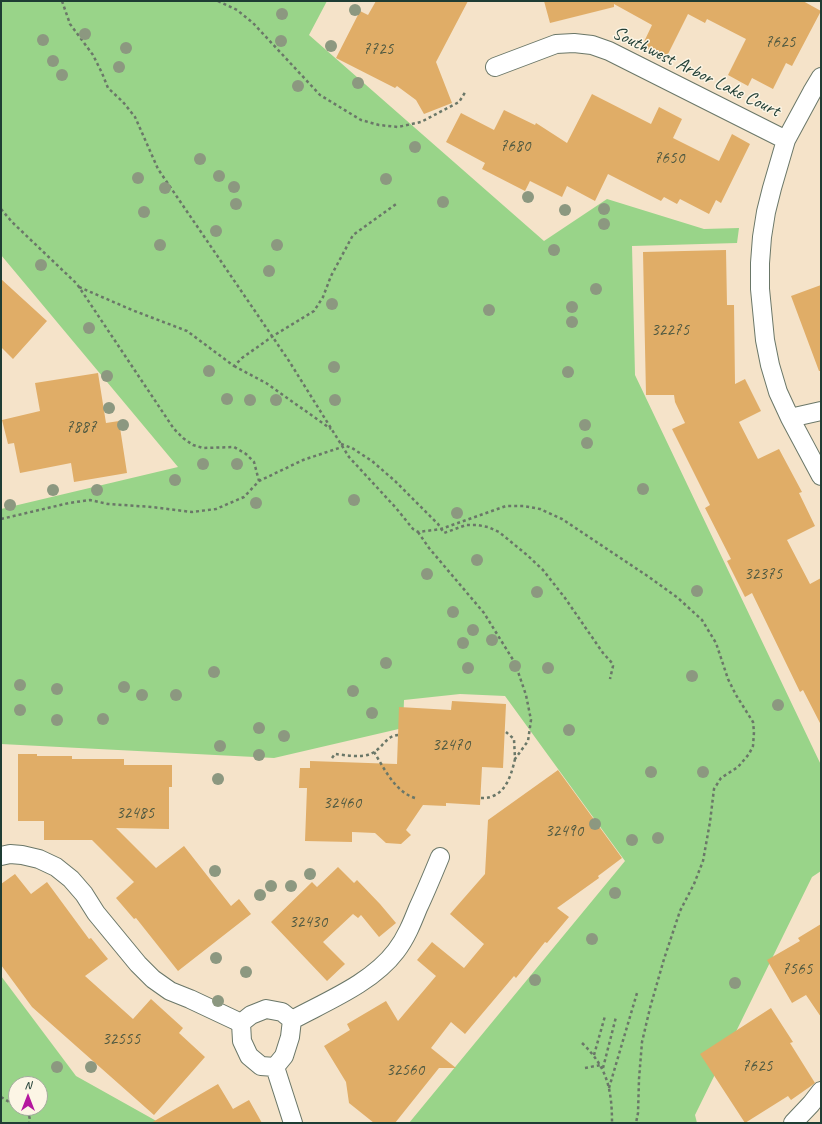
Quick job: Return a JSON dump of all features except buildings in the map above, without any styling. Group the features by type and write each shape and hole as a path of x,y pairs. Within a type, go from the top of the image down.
{"street":[{"name":"Southwest Arbor Lake Court","path":"495,67 556,44 574,42 592,45 609,51 786,140"},
{"path":"821,77 786,140 766,212 760,263 760,289 765,340 770,365 778,392 821,476"},
{"path":"790,418 821,411"},
{"path":"1,856 10,854 39,858 56,867 71,879 84,894 96,913 138,964 153,979 170,991 190,998 241,1023"},
{"path":"292,1020 366,979 397,951 408,932 440,857"},
{"path":"241,1023 251,1015 266,1009 282,1012 292,1020"},
{"path":"275,1067 284,1056 290,1037 292,1020"},
{"path":"241,1023 242,1041 249,1056 261,1066 275,1067"},
{"path":"275,1067 293,1123"},
{"path":"793,1123 821,1091"}],"path":[{"path":"62,1 70,24 93,55 108,88 123,102 135,117 158,169 273,336 348,457 396,508 413,529 418,532 429,548 484,613 514,663 526,695 531,720 528,741 514,759"},
{"path":"218,1 237,10 253,23 320,95 361,120 379,125 398,127 421,122 459,102 466,91"},
{"path":"234,366 242,358 273,336 314,311 323,297 331,276 353,235 396,204"},
{"path":"1,209 12,222 79,287 174,429 193,445 203,448 234,447 246,454 254,462 260,481"},
{"path":"79,287 132,310 187,331 234,366 266,383 331,430"},
{"path":"340,444 352,448 372,461 420,505 438,524 444,533 466,525 488,527 499,532 527,555 543,570 565,598 603,653 612,663 613,666 610,679"},
{"path":"1,519 69,502 90,500 108,504 192,512 216,509 244,497 260,481 303,460 342,447"},
{"path":"418,532 441,529 506,506 524,506 540,509 562,519 649,577 678,598 702,620 716,643 728,679 753,722 754,746 750,754 738,767 721,778 714,789 703,861 694,884 680,911 664,959 642,1042 638,1079 638,1113 636,1123"},
{"path":"481,798 494,796 505,786 512,772 514,740 506,732"},
{"path":"332,758 335,754 362,756 370,754 392,735 398,734"},
{"path":"374,752 394,783 409,796 415,798"},
{"path":"609,1088 637,993"},
{"path":"594,1055 605,1016"},
{"path":"603,1070 616,1017"},
{"path":"582,1043 594,1055 603,1070 612,1103 612,1123"},
{"path":"585,1068 601,1065"}],"green space":[{"path":"1,1 327,1 309,35 544,241 607,199 704,229 739,228 737,243 632,246 635,375 821,765 821,871 812,877 695,1115 697,1123 409,1123 625,861 505,696 460,694 404,700 403,728 274,758 1,744 1,509 178,467 1,255"},
{"path":"1,976 76,1076 160,1123 1,1123"}]}
